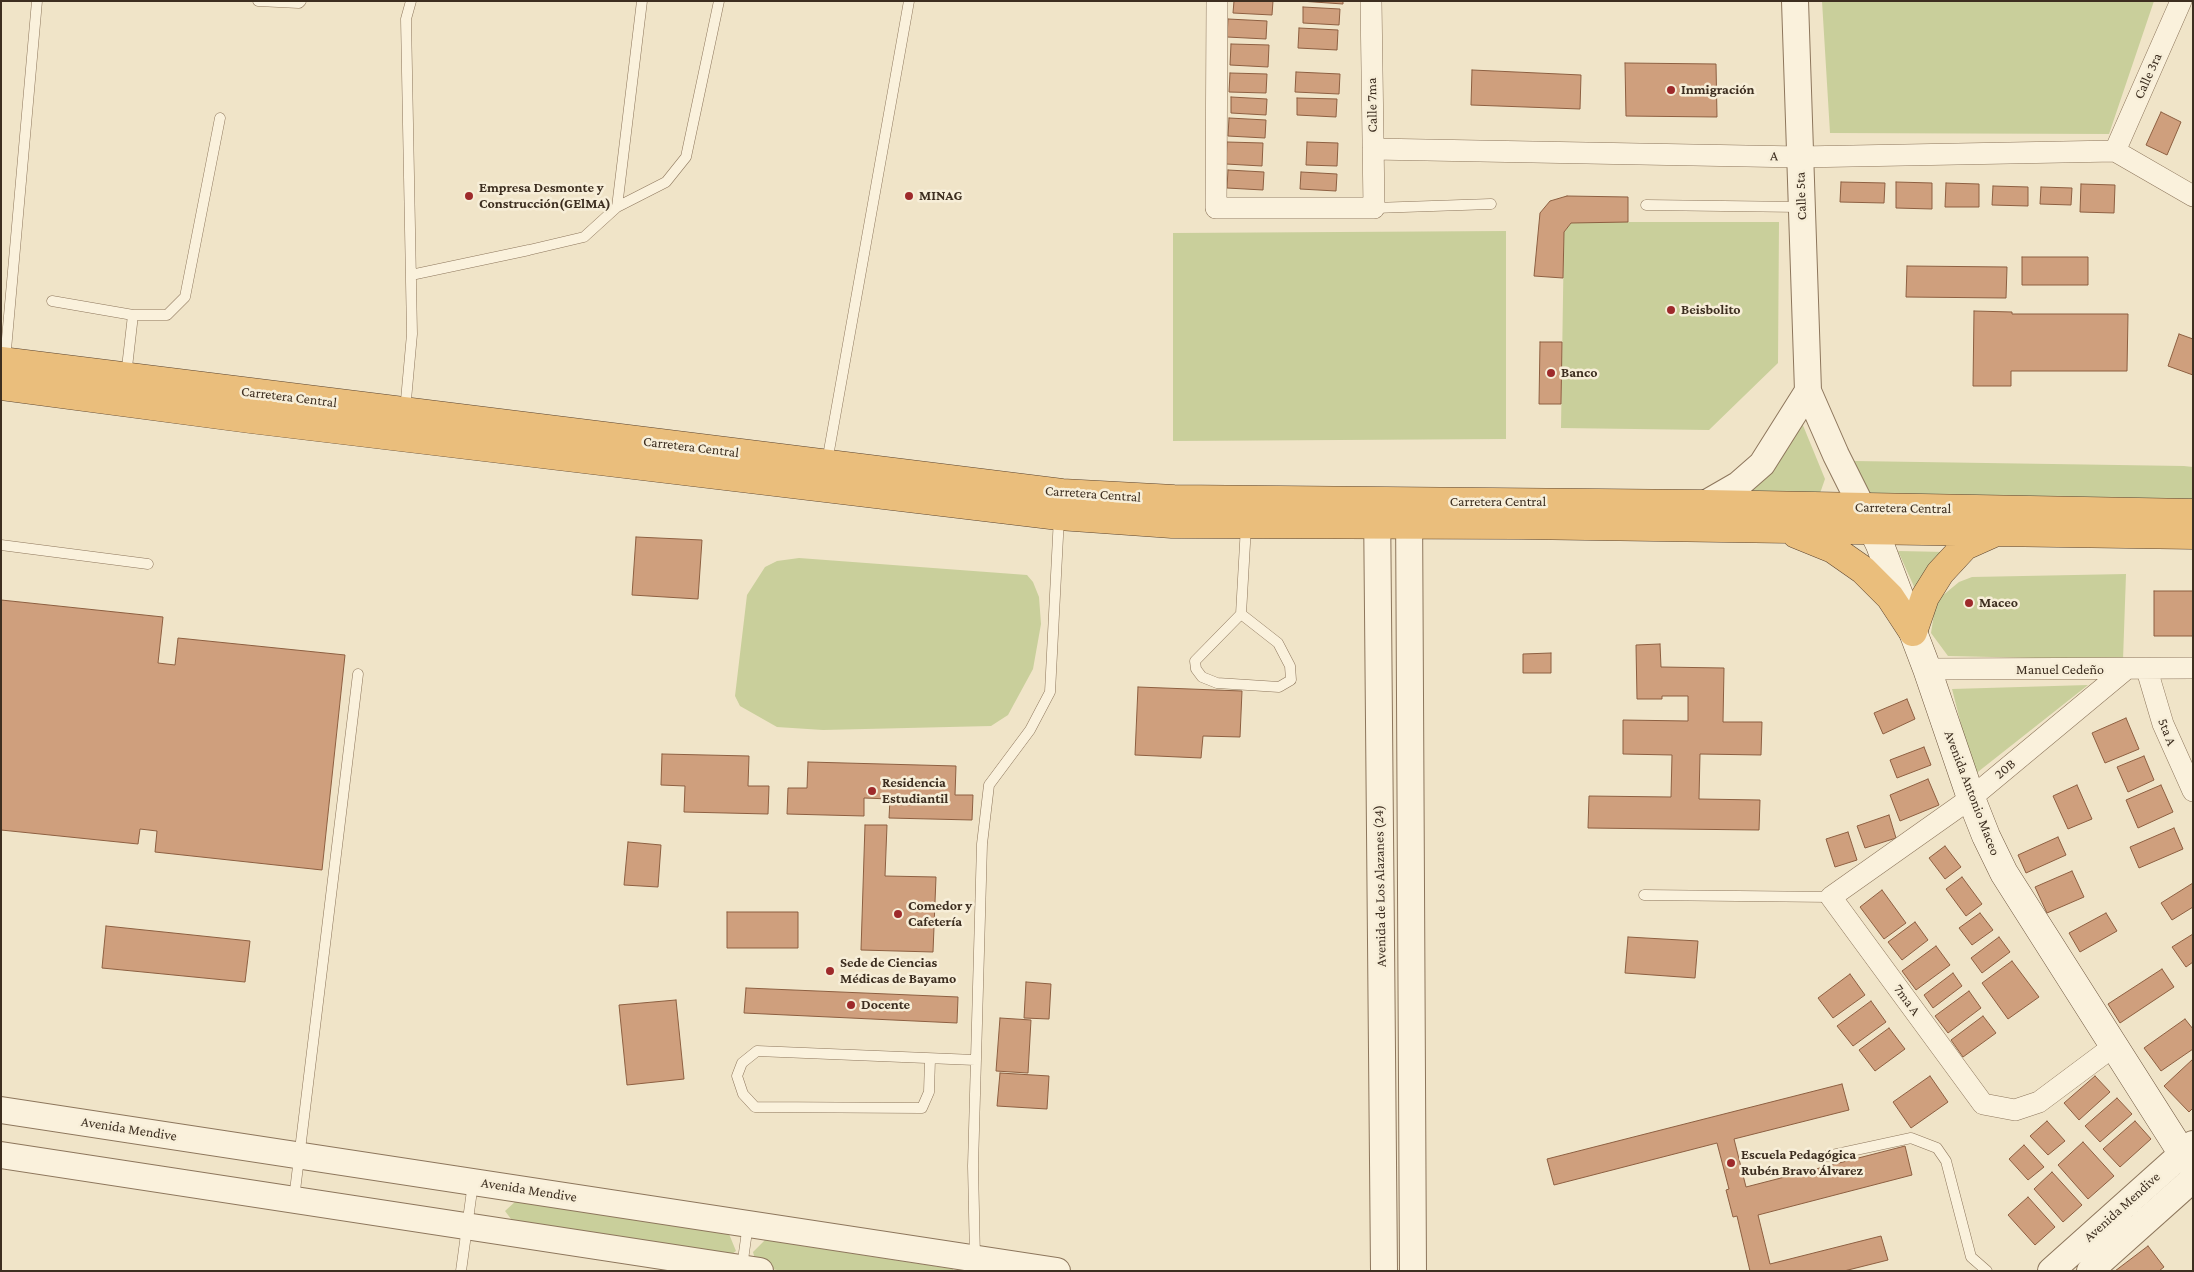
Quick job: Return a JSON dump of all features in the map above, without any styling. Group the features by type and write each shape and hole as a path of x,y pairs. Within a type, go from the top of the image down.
{"highway":[{"name":"Carretera Central","path":"3,374 1061,505 1172,524 1246,525 1377,513"},
{"name":"Carretera Central","path":"1061,505 1174,499 1377,513 1774,529 1867,518 2193,513"},
{"name":"Carretera Central","path":"1410,514 1704,504 1999,531 2193,535"},
{"path":"1774,529 1801,535 1833,549 1863,570 1890,597 1913,632"},
{"path":"1913,632 1925,597 1946,566 1965,546 1999,531"}],"main road":[{"name":"Avenida Antonio Maceo","path":"1867,518 1880,545 1913,632 1971,798 1986,836 2004,873 2114,1046 2189,1154"}],"street":[{"path":"1217,1 1216,208 1374,208"},
{"name":"Calle 7ma","path":"1371,1 1374,208"},
{"name":"Calle 5ta","path":"1795,1 1808,391"},
{"name":"Calle 3ra","path":"2115,151 2181,1"},
{"name":"A","path":"1373,148 1800,157 2115,151"},
{"path":"2115,151 2193,196"},
{"path":"1704,504 1738,485 1762,464 1808,391"},
{"name":"Avenida Antonio Maceo","path":"1808,391 1836,455 1867,518"},
{"name":"Avenida de Los Alazanes (24)","path":"1377,513 1384,1271"},
{"path":"1410,514 1414,1271"},
{"name":"Manuel Cedeño","path":"1927,670 2147,670 2193,668"},
{"name":"20B","path":"1831,897 1971,798 2126,670"},
{"name":"5ta A","path":"2147,670 2163,724 2193,791"},
{"name":"7ma A","path":"1831,897 1983,1104 2015,1110 2039,1102 2114,1046"},
{"name":"Avenida Mendive","path":"1,1110 748,1224 974,1264 1057,1271"},
{"name":"Avenida Mendive","path":"2084,1264 2189,1154"},
{"path":"1,1155 748,1270"},
{"name":"Avenida Mendive","path":"2051,1271 2084,1264 2193,1179"}],"lane":[{"path":"3,374 37,1"},
{"path":"258,1 299,4 301,1"},
{"path":"403,425 412,334 406,19 411,1"},
{"path":"617,207 642,1"},
{"path":"411,274 584,237 617,207 666,182 686,157 719,1"},
{"path":"827,476 909,1"},
{"path":"52,301 133,315 167,315 184,297 220,118"},
{"path":"1374,208 1491,204"},
{"path":"1646,205 1802,207"},
{"path":"125,389 133,315"},
{"path":"974,1264 972,1166 982,844 989,785 1030,730 1050,692 1061,505"},
{"path":"1241,614 1278,643 1290,666 1291,680 1279,687 1217,684 1202,678 1196,670 1195,661 1241,614 1246,525"},
{"path":"1,545 148,564"},
{"path":"294,1200 358,674"},
{"path":"1644,895 1831,897"},
{"path":"930,1059 929,1092 922,1108 755,1107 743,1094 736,1076 742,1062 757,1051 976,1060"},
{"path":"1823,1157 1911,1138 1937,1148 1946,1161 1971,1257 1986,1271"},
{"path":"460,1271 473,1182"},
{"path":"748,1224 748,1270"}],"green space":[{"path":"1822,1 2154,1 2109,134 1830,133"},
{"name":"Beisbolito","path":"1779,222 1778,363 1709,430 1561,428 1564,232 1571,223"},
{"path":"1506,231 1506,439 1173,441 1173,233"},
{"path":"1802,423 1825,479 1818,499 1738,498 1787,450"},
{"path":"1854,461 2193,467 2193,506 1868,496 1858,479"},
{"path":"1898,551 1946,552 1916,591"},
{"path":"799,558 1027,575 1033,582 1039,597 1041,624 1033,669 1008,715 991,726 823,730 777,727 740,706 735,696 747,595 765,567 777,561"},
{"path":"2126,574 2123,660 1948,656 1931,633 1936,601 1959,582 1972,577"},
{"path":"2088,685 1974,775 1952,689"},
{"path":"517,1200 729,1234 736,1251 724,1260 517,1227 505,1211"},
{"path":"765,1240 953,1269 953,1271 784,1271 757,1267 753,1252"}],"building":[{"path":"1234,1 1273,1 1272,15 1233,13"},
{"path":"1300,1 1343,1 1343,4"},
{"path":"1303,7 1340,9 1339,25 1303,23"},
{"path":"1228,19 1267,21 1266,39 1227,37"},
{"path":"1299,28 1338,30 1337,50 1298,48"},
{"path":"1231,44 1269,45 1268,67 1230,65"},
{"name":"Inmigración","path":"1625,63 1716,64 1717,117 1626,116"},
{"path":"1472,70 1581,75 1580,109 1471,105"},
{"path":"1296,72 1340,74 1339,94 1295,92"},
{"path":"1230,73 1267,74 1266,93 1229,92"},
{"path":"1231,97 1267,99 1266,115 1231,113"},
{"path":"1297,98 1337,99 1336,117 1297,115"},
{"path":"2161,112 2181,122 2167,155 2146,145"},
{"path":"1229,118 1266,120 1265,138 1228,136"},
{"path":"1227,142 1263,143 1262,166 1226,164"},
{"path":"1307,142 1338,143 1337,166 1306,165"},
{"path":"1228,170 1264,172 1263,190 1227,188"},
{"path":"1301,172 1337,174 1336,191 1300,189"},
{"path":"1841,182 1885,183 1884,203 1840,202"},
{"path":"1896,182 1932,183 1932,209 1896,208"},
{"path":"1946,183 1979,184 1979,207 1945,207"},
{"path":"2081,184 2115,185 2114,213 2080,212"},
{"path":"1993,186 2028,187 2028,206 1992,205"},
{"path":"2041,187 2072,188 2071,205 2040,204"},
{"path":"1567,196 1628,197 1628,222 1571,223 1564,232 1563,278 1534,276 1540,213 1550,201"},
{"path":"2022,257 2088,257 2088,285 2022,285"},
{"path":"1907,266 2007,267 2006,298 1906,297"},
{"path":"1974,311 2012,312 2012,314 2128,314 2127,371 2011,371 2011,386 1973,386"},
{"path":"2179,334 2193,339 2193,375 2168,366"},
{"name":"Banco","path":"1540,342 1562,342 1561,404 1539,404"},
{"path":"636,537 702,540 698,599 632,595"},
{"path":"2154,591 2193,591 2193,636 2154,636"},
{"path":"1,600 163,617 158,663 175,665 178,638 345,655 322,870 155,852 157,831 140,829 138,844 1,830"},
{"path":"1660,644 1661,667 1724,668 1723,722 1762,722 1761,755 1700,754 1699,799 1760,800 1759,830 1588,828 1589,796 1671,797 1672,755 1623,754 1623,720 1688,721 1688,696 1662,696 1662,699 1637,699 1636,645"},
{"path":"1551,653 1551,673 1523,673 1523,654"},
{"path":"1138,687 1242,691 1240,737 1203,736 1201,758 1135,755"},
{"path":"1907,699 1915,719 1883,734 1874,713"},
{"path":"2126,718 2139,749 2105,763 2092,733"},
{"path":"1924,747 1931,765 1897,778 1890,760"},
{"path":"662,754 749,756 748,786 769,786 768,814 684,812 685,786 661,785"},
{"path":"2144,756 2154,780 2128,792 2117,767"},
{"name":"Residencia Estudiantil","path":"808,762 956,766 955,795 973,795 972,820 889,818 890,799 864,798 864,816 787,814 788,788 807,788"},
{"path":"1928,779 1939,805 1900,821 1890,795"},
{"path":"2077,785 2092,819 2068,829 2053,796"},
{"path":"2161,785 2173,812 2138,828 2126,800"},
{"path":"1889,815 1896,838 1865,848 1857,826"},
{"name":"Comedor y Cafetería","path":"865,825 887,825 885,876 936,877 933,952 861,950"},
{"path":"2174,828 2183,849 2139,868 2130,847"},
{"path":"1848,832 1857,860 1835,867 1826,839"},
{"path":"2058,837 2066,855 2026,873 2018,855"},
{"path":"628,842 661,845 658,887 624,885"},
{"path":"1945,846 1961,867 1945,879 1929,858"},
{"path":"2072,871 2084,897 2047,913 2035,887"},
{"path":"1962,877 1982,904 1966,916 1946,889"},
{"path":"2193,883 2193,907 2172,920 2161,903"},
{"path":"1882,890 1906,923 1884,939 1860,907"},
{"path":"727,912 798,912 798,948 727,948"},
{"path":"1980,913 1993,930 1972,945 1959,928"},
{"path":"2106,913 2117,931 2080,952 2069,933"},
{"path":"1915,922 1928,940 1902,960 1888,942"},
{"path":"106,926 250,941 245,982 102,968"},
{"path":"2193,934 2193,962 2186,967 2172,947"},
{"path":"1628,937 1698,941 1695,978 1625,973"},
{"path":"1999,937 2010,952 1982,973 1971,958"},
{"path":"1936,946 1950,965 1916,990 1902,971"},
{"path":"2012,961 2039,997 2008,1019 1982,983"},
{"path":"2162,969 2174,987 2120,1023 2108,1004"},
{"path":"1953,973 1962,986 1933,1008 1924,995"},
{"path":"1850,974 1865,995 1833,1018 1818,998"},
{"path":"1026,982 1051,984 1049,1019 1024,1018"},
{"name":"Docente","path":"746,988 958,997 957,1023 744,1013"},
{"path":"1969,991 1981,1008 1948,1033 1935,1016"},
{"path":"676,1000 684,1079 627,1085 619,1005"},
{"path":"1871,1001 1886,1022 1853,1046 1837,1026"},
{"path":"1983,1016 1996,1033 1963,1057 1951,1040"},
{"path":"1000,1018 1031,1020 1028,1073 996,1071"},
{"path":"2185,1019 2193,1029 2193,1049 2161,1071 2144,1048"},
{"path":"1889,1028 1905,1049 1875,1071 1859,1050"},
{"path":"2193,1059 2193,1108 2189,1112 2164,1086"},
{"path":"1000,1073 1049,1076 1047,1109 997,1106"},
{"path":"1930,1076 1948,1102 1911,1128 1893,1102"},
{"path":"2095,1076 2110,1092 2079,1120 2064,1103"},
{"path":"1842,1084 1849,1110 1734,1139 1746,1187 1905,1146 1912,1175 1758,1215 1770,1264 1881,1236 1888,1260 1844,1271 1750,1271 1737,1216 1733,1217 1726,1190 1729,1189 1717,1143 1554,1185 1547,1159"},
{"path":"2117,1098 2132,1114 2100,1142 2085,1126"},
{"path":"2047,1121 2065,1141 2048,1155 2030,1136"},
{"path":"2135,1121 2151,1139 2120,1167 2103,1149"},
{"path":"2083,1142 2114,1176 2088,1199 2058,1165"},
{"path":"2024,1145 2044,1167 2028,1180 2009,1159"},
{"path":"2052,1172 2082,1205 2063,1222 2034,1189"},
{"path":"2028,1197 2055,1227 2035,1245 2008,1215"},
{"path":"2148,1246 2164,1267 2159,1271 2115,1271"}],"place":[{"name":"Inmigración","path":"1671,90"},
{"name":"Empresa Desmonte y Construcción(GElMA)","path":"469,196"},
{"name":"MINAG","path":"909,196"},
{"name":"Beisbolito","path":"1671,310"},
{"name":"Banco","path":"1551,373"},
{"name":"Maceo","path":"1969,603"},
{"name":"Residencia Estudiantil","path":"872,791"},
{"name":"Comedor y Cafetería","path":"898,914"},
{"name":"Sede de Ciencias Médicas de Bayamo","path":"830,971"},
{"name":"Docente","path":"851,1005"},
{"name":"Escuela Pedagógica Rubén Bravo Álvarez","path":"1731,1163"}]}
